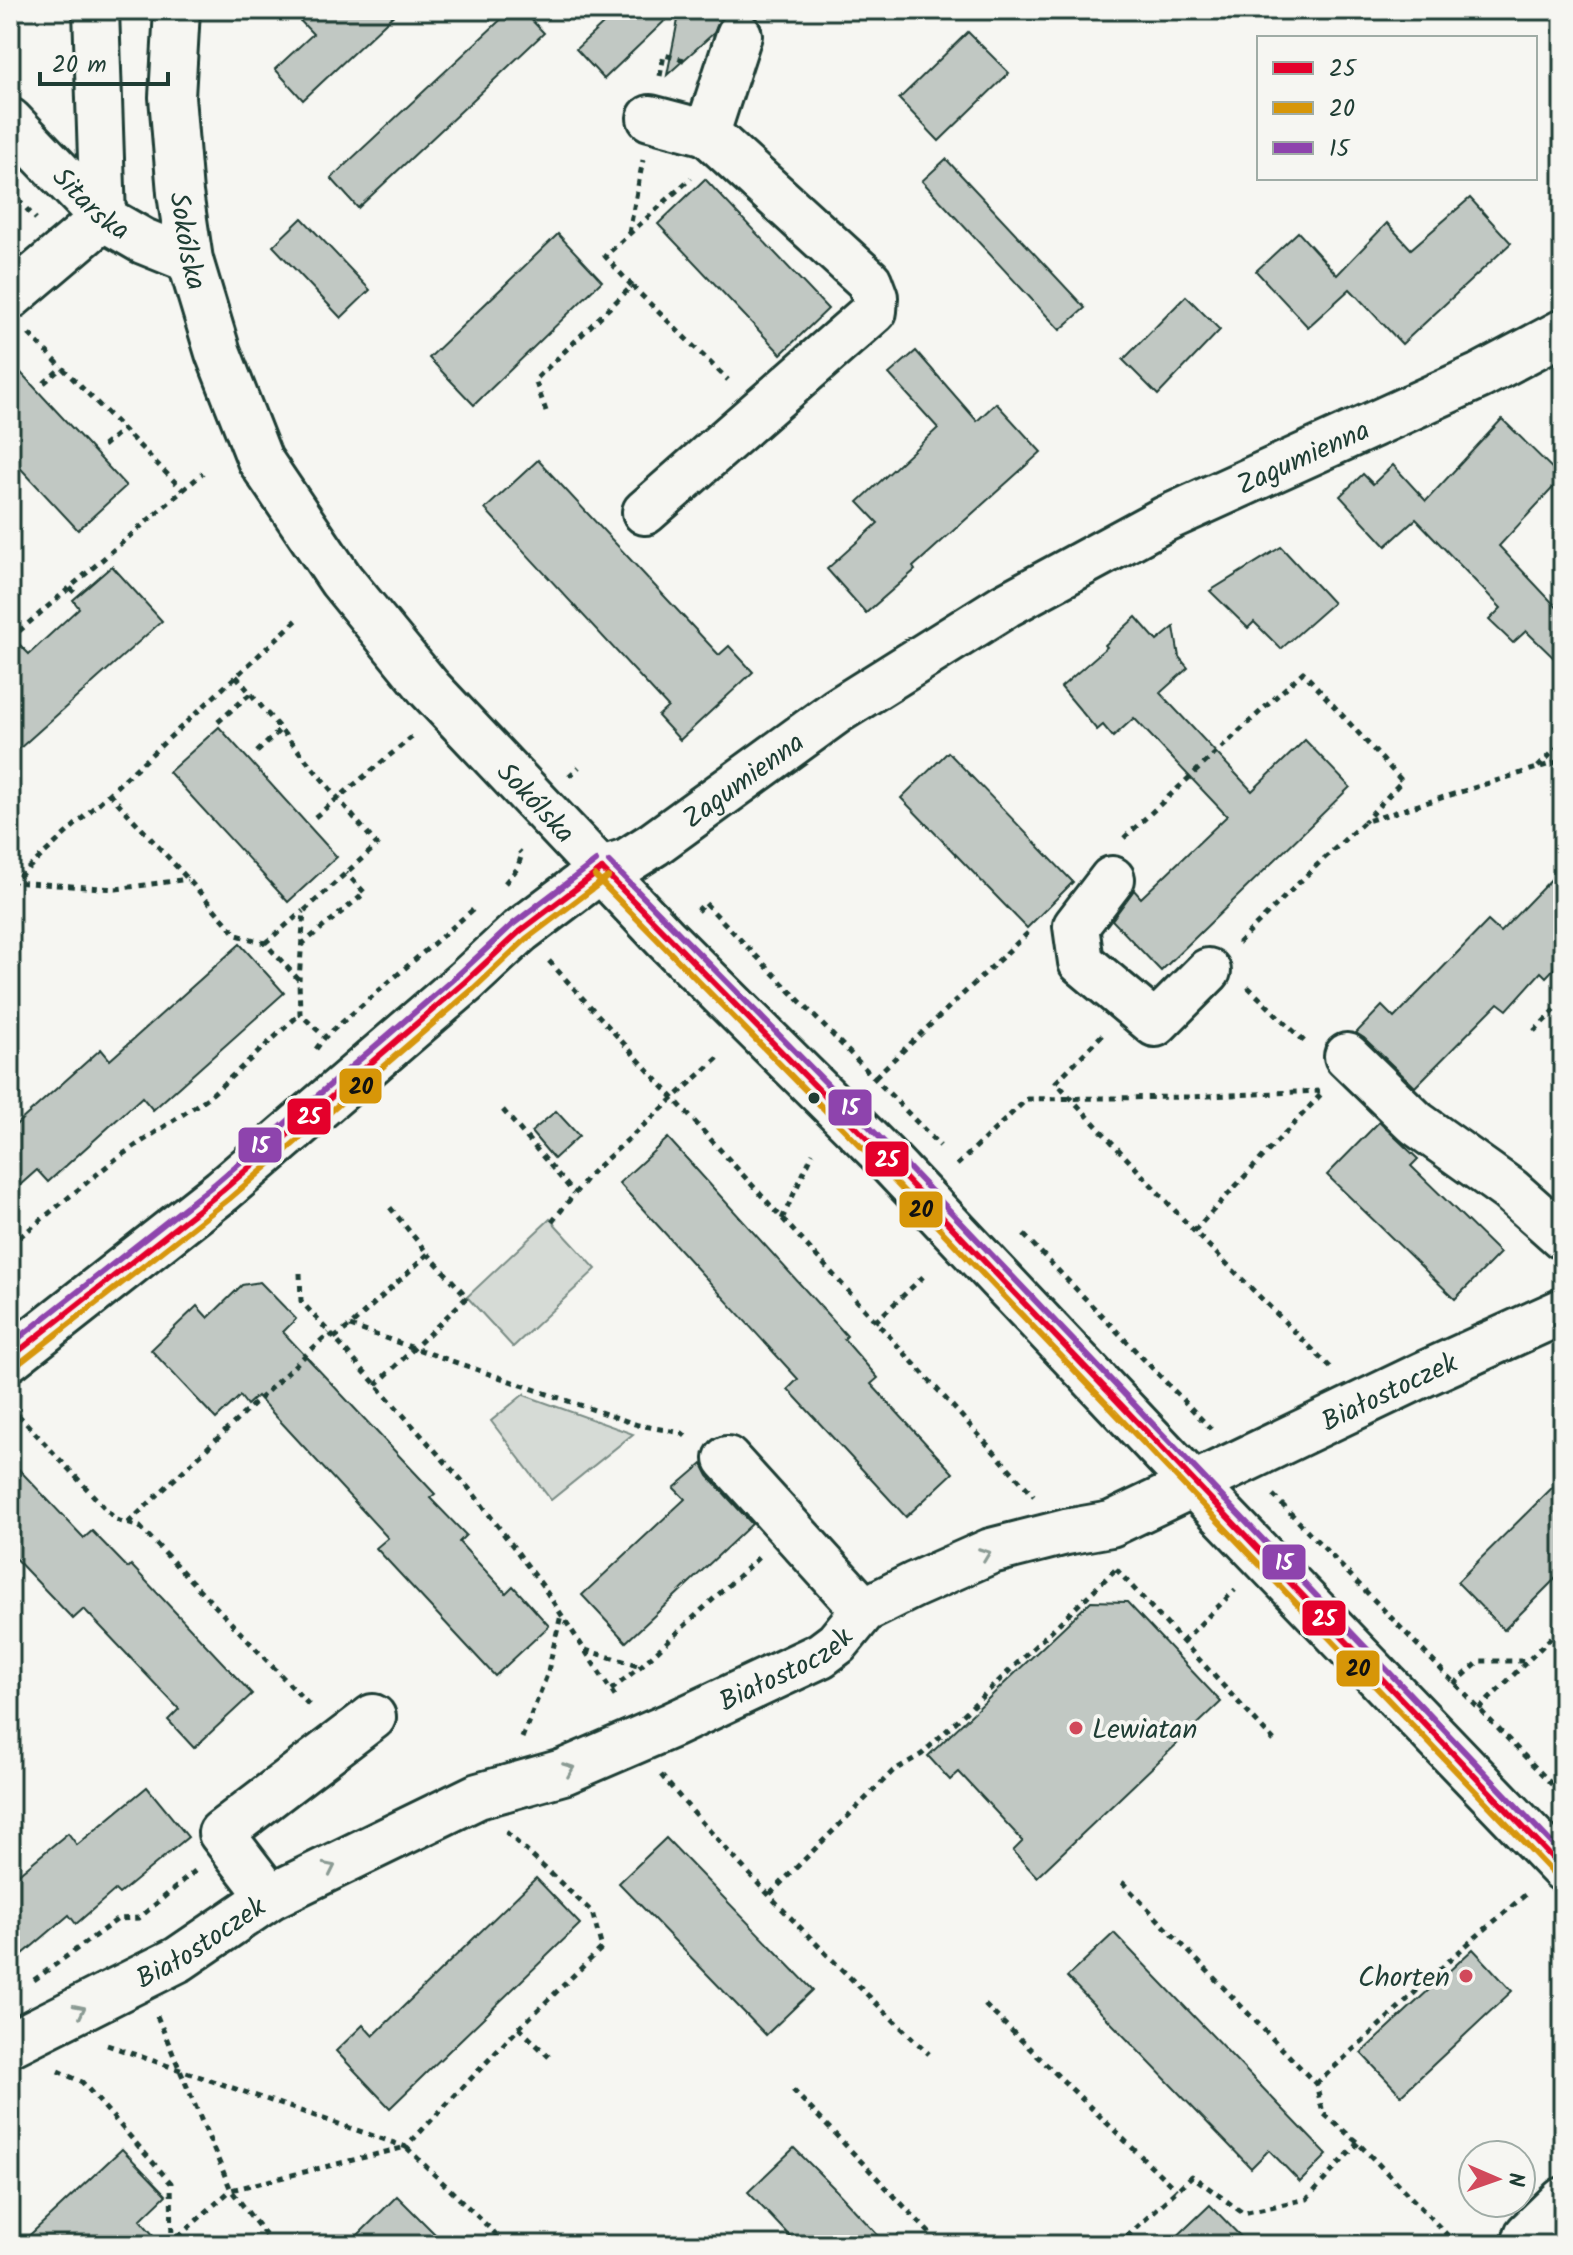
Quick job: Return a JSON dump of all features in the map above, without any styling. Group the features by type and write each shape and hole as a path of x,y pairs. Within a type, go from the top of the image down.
{"street":[{"path":"15,311 103,218 96,10"},
{"name":"Sokólska","path":"177,10 172,97 180,193 190,260 218,353 260,460 341,580 429,688 665,938 883,1155 1563,1869"},
{"path":"716,141 739,35"},
{"path":"645,512 874,311 875,297 869,281 716,141 650,118"},
{"name":"Sitarska","path":"10,121 103,218 143,241 190,260"},
{"name":"Zagumienna","path":"10,1358 222,1191 520,931 602,869 627,861 654,844 837,711 1006,605 1165,519 1480,376 1563,332"},
{"path":"1116,860 1076,926 1081,962 1155,1024 1214,965"},
{"path":"1330,1071 1416,1123 1510,1190 1563,1237"},
{"name":"Białostoczek","path":"10,2044 179,1959 270,1897 488,1793 563,1772 821,1655 837,1643 864,1610 991,1551 1111,1524 1563,1311"},
{"path":"727,1459 864,1610"},
{"path":"270,1897 221,1833 358,1728"},
{"path":"1529,2242 1563,2200"}],"path":[{"path":"716,141 605,256 760,411"},
{"path":"546,411 535,380 632,286"},
{"path":"15,311 62,367 183,490"},
{"path":"44,383 62,367"},
{"path":"103,446 123,429"},
{"path":"10,639 203,473"},
{"path":"70,588 78,596"},
{"path":"11,882 298,619"},
{"path":"1116,860 1303,672 1402,781 1364,822 1214,965 1330,1071"},
{"path":"236,676 377,845 265,943"},
{"path":"218,722 251,693"},
{"path":"257,752 281,729"},
{"path":"315,817 412,737"},
{"path":"1537,768 1563,742"},
{"path":"1364,822 1563,760"},
{"path":"307,1059 325,1037 509,879 517,869 522,854 504,833 579,767"},
{"path":"109,793 237,935 265,943 299,980"},
{"path":"301,945 365,893 346,873"},
{"path":"11,882 116,889 188,879"},
{"path":"490,895 1066,1532"},
{"path":"705,903 957,1165 1027,1099 1187,1097 1330,1071"},
{"path":"304,911 300,1014 325,1037"},
{"path":"875,1077 1034,928"},
{"path":"1534,1031 1563,1002"},
{"path":"1131,1006 1056,1082 1194,1231 1336,1373"},
{"path":"10,1245 117,1158 209,1097 300,1014"},
{"path":"552,1222 591,1173 718,1058"},
{"path":"1194,1231 1330,1071"},
{"path":"503,1110 574,1193"},
{"path":"782,1219 813,1153"},
{"path":"376,1385 467,1297 388,1205"},
{"path":"1023,1234 1563,1796"},
{"path":"128,1523 332,1336 350,1326 428,1254"},
{"path":"300,1273 301,1301 473,1493 561,1614 611,1690 650,1761 695,1815 770,1894 929,2054"},
{"path":"875,1322 927,1273"},
{"path":"350,1326 638,1425 682,1433 710,1457 727,1459"},
{"path":"10,1406 116,1520 140,1527 358,1728"},
{"path":"611,1690 790,1528"},
{"path":"770,1894 893,1771 922,1754 1125,1560"},
{"path":"1115,1570 1274,1741"},
{"path":"1182,1642 1236,1590"},
{"path":"173,2243 231,2190 406,2147 519,2028 602,1948 592,1912 509,1836 488,1793 510,1770 547,1675 561,1614"},
{"path":"1479,1709 1563,1626"},
{"path":"584,1650 641,1666"},
{"path":"1454,1684 1480,1661 1524,1661"},
{"path":"25,1986 118,1919 139,1918 228,1843"},
{"path":"1122,1882 1316,2084 1323,2113 1358,2143 1457,2245"},
{"path":"1316,2084 1525,1895"},
{"path":"141,1978 231,2190 274,2244"},
{"path":"985,2005 1176,2190"},
{"path":"53,2023 88,2039 179,2067 406,2147 507,2245"},
{"path":"519,2028 549,2057"},
{"path":"53,2069 82,2082 171,2183 173,2243"},
{"path":"793,2090 941,2245"},
{"path":"1118,2245 1192,2176 1243,2213 1307,2199 1358,2143"}],"shaded area":[{"path":"550,1219 596,1269 513,1347 467,1297"},
{"path":"524,1394 633,1434 551,1500 491,1421"}],"building":[{"path":"290,10 399,10 303,100 275,69 313,34"},
{"path":"511,10 522,10 544,33 358,208 331,178"},
{"path":"618,10 676,10 604,79 576,49"},
{"path":"680,10 738,10 722,17 714,33 667,75"},
{"path":"968,32 1009,73 939,141 899,99"},
{"path":"946,159 1085,308 1060,330 922,181"},
{"path":"705,179 828,309 781,354 658,224"},
{"path":"1470,198 1511,243 1402,344 1350,289 1308,327 1256,271 1298,232 1337,275 1387,223 1411,249"},
{"path":"302,218 370,290 341,318 273,246"},
{"path":"558,234 602,281 474,405 429,358"},
{"path":"1186,296 1220,330 1158,395 1123,360"},
{"path":"916,351 977,421 996,403 1041,452 866,613 827,569 878,523 858,502 938,428 889,374"},
{"path":"10,361 126,486 78,530 10,457"},
{"path":"1502,419 1562,478 1499,546 1563,614 1563,667 1526,631 1513,643 1489,620 1501,608 1416,519 1386,546 1340,496 1363,474 1373,484 1393,465 1426,501"},
{"path":"538,460 719,655 729,646 753,672 680,740 658,716 668,707 485,509"},
{"path":"1281,547 1333,603 1281,649 1254,622 1248,628 1210,591"},
{"path":"112,566 162,621 10,757 10,635 29,654 79,608 73,600"},
{"path":"1136,617 1157,641 1174,627 1179,657 1188,668 1160,693 1252,791 1305,740 1350,787 1161,971 1112,920 1134,890 1141,898 1227,816 1134,718 1113,737 1103,725 1097,730 1061,687"},
{"path":"219,727 337,857 288,902 169,772"},
{"path":"948,752 1073,882 1027,928 901,798"},
{"path":"1563,867 1563,959 1546,977 1541,972 1507,1010 1498,1003 1415,1087 1356,1033 1382,1006 1394,1018 1488,921 1500,932"},
{"path":"240,944 284,993 153,1110 142,1097 48,1182 37,1170 10,1194 10,1130 101,1049 110,1060"},
{"path":"556,1111 579,1136 554,1159 531,1132"},
{"path":"1379,1122 1418,1159 1411,1166 1500,1253 1455,1299 1327,1175"},
{"path":"668,1138 847,1336 844,1339 878,1378 871,1384 953,1473 906,1517 788,1389 798,1379 619,1183"},
{"path":"260,1282 296,1319 283,1332 435,1494 430,1498 466,1535 459,1542 506,1593 513,1586 549,1626 495,1676 376,1548 388,1538 257,1396 247,1405 240,1396 216,1419 151,1350 197,1306 208,1318 242,1285"},
{"path":"10,1460 84,1538 92,1531 128,1568 131,1565 252,1694 194,1748 168,1720 179,1709 84,1609 73,1619 10,1553"},
{"path":"702,1464 708,1476 752,1524 626,1642 582,1595 685,1499 674,1488"},
{"path":"1563,1477 1563,1571 1504,1630 1457,1582"},
{"name":"Lewiatan","path":"1091,1601 1127,1602 1221,1702 1037,1877 1013,1851 1023,1841 959,1772 950,1780 928,1756"},
{"path":"147,1787 188,1837 119,1894 115,1890 76,1924 69,1915 10,1965 10,1881 68,1833 77,1845"},
{"path":"666,1838 813,1990 766,2035 619,1883"},
{"path":"536,1878 580,1924 390,2108 336,2051 363,2025 373,2036"},
{"path":"1114,1933 1327,2155 1300,2182 1269,2150 1251,2168 1067,1977"},
{"path":"1473,1949 1512,1991 1401,2095 1361,2053"},
{"path":"794,2148 887,2245 798,2245 748,2192"},
{"path":"122,2149 166,2195 140,2220 162,2245 19,2245"},
{"path":"397,2196 446,2245 348,2245"},
{"path":"1210,2205 1249,2245 1168,2245"}],"transit line":[{"name":"15","path":"10,1345 216,1183 513,924 596,861"},
{"name":"15","path":"609,862 892,1150 1563,1855"},
{"name":"25","path":"602,869 885,1157 1563,1869"},
{"name":"25","path":"10,1358 222,1191 520,931 602,869"},
{"name":"20","path":"595,876 878,1164 1556,1876"},
{"name":"20","path":"16,1366 229,1199 472,990 526,939 608,877"}],"place":[{"name":"Lewiatan","path":"1076,1728"},
{"name":"Chorten","path":"1466,1976"}]}
